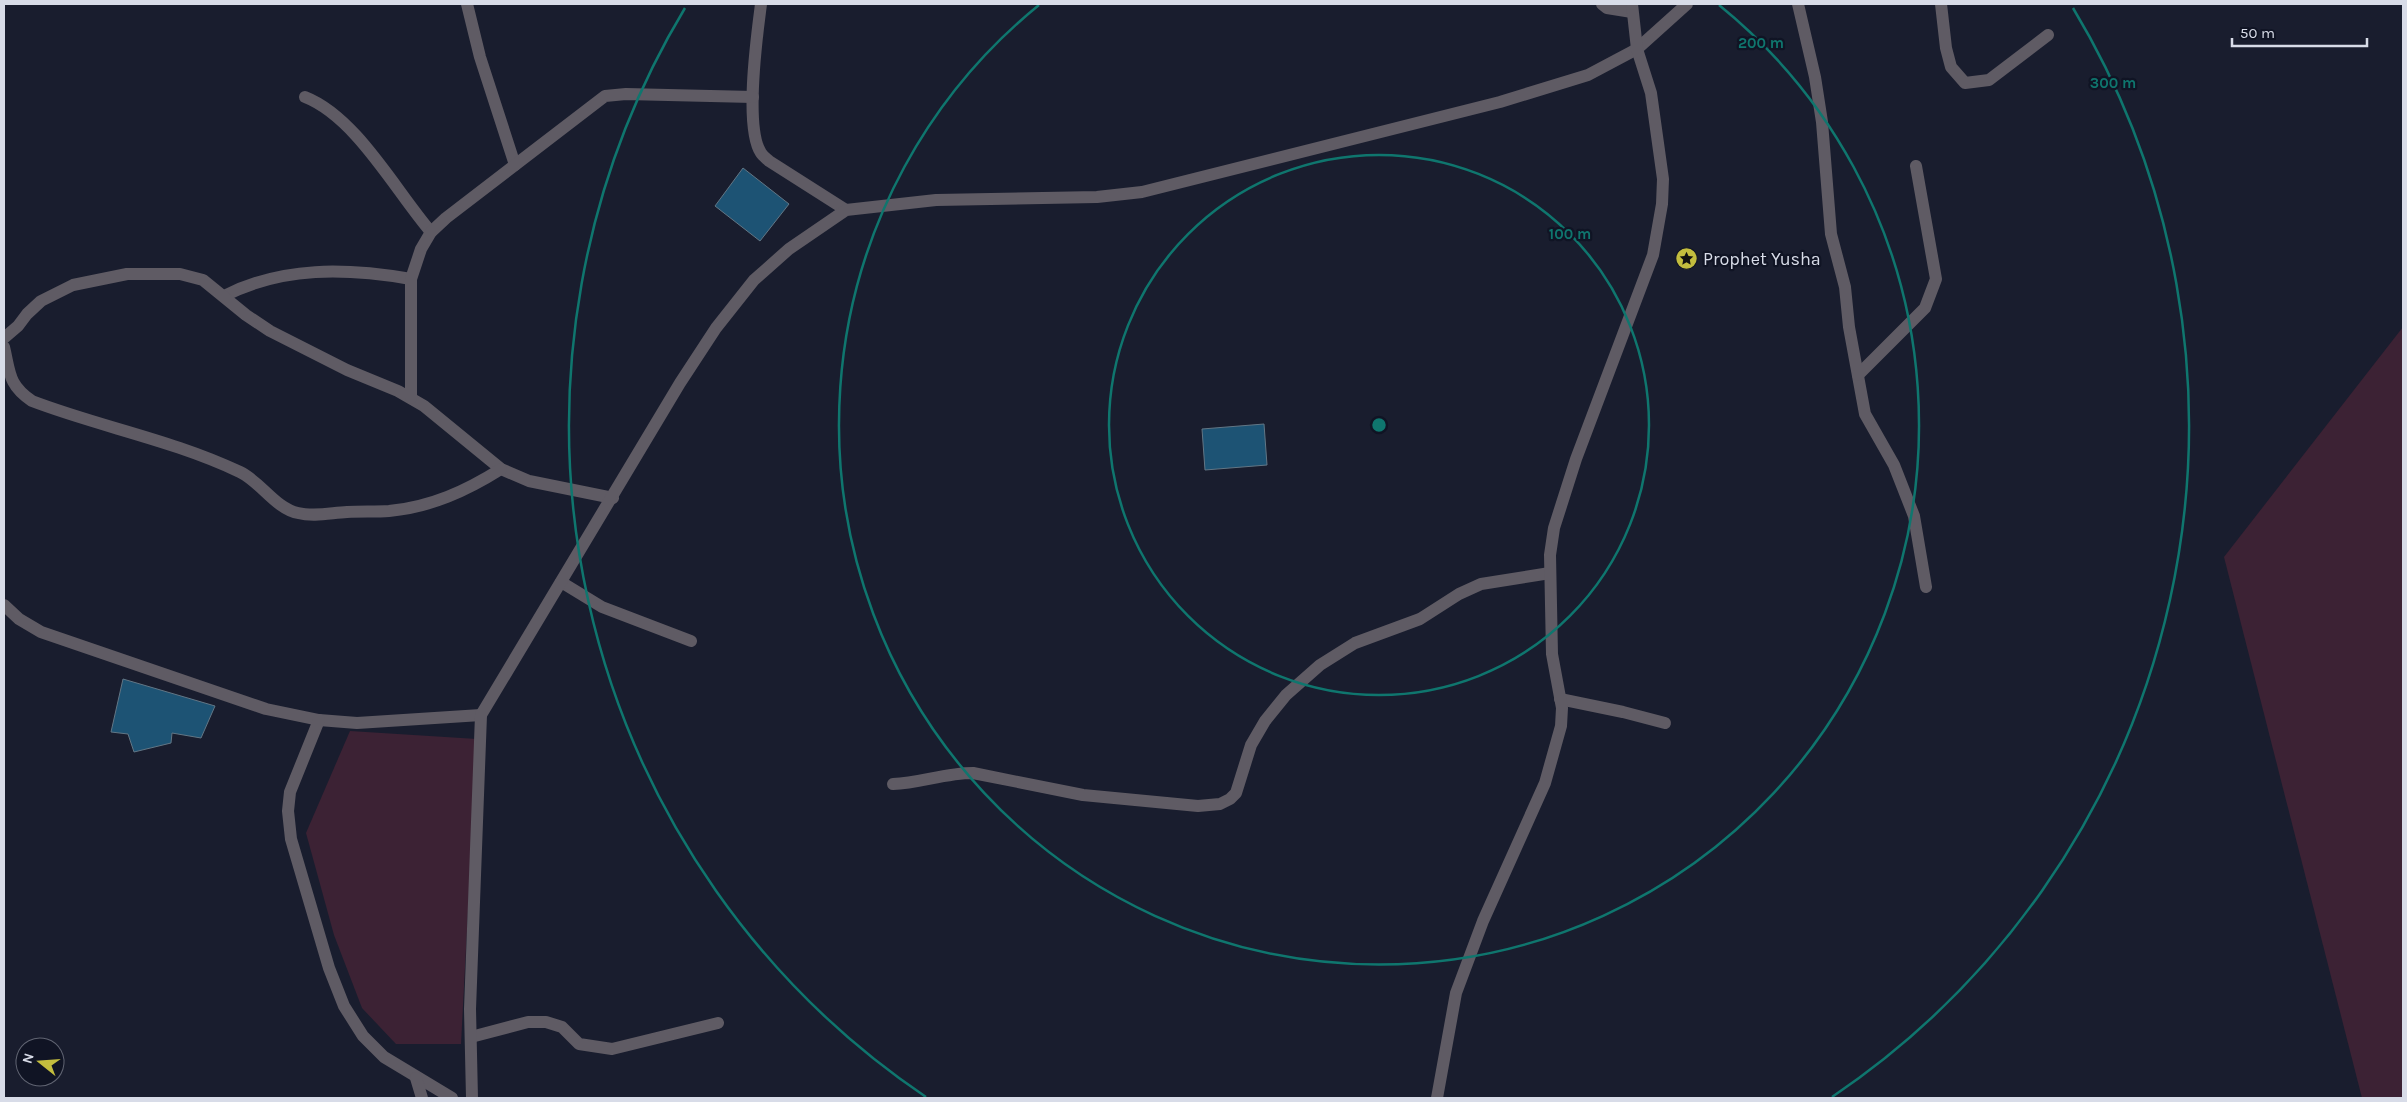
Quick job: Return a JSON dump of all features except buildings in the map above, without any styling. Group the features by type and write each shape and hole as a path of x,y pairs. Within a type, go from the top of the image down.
{"street":[{"path":"467,4 480,57 515,165"},
{"path":"760,4 756,33 753,96 754,129 761,153 769,161 846,210"},
{"path":"1437,1098 1456,993 1483,921 1545,783 1561,726 1560,699 1552,654 1550,555 1554,528 1565,491 1618,344 1653,255 1658,234 1663,179 1651,93 1637,49 1632,8 1607,8 1602,4"},
{"path":"472,1098 470,1009 481,716 706,344 754,280 789,249 846,210 936,200 1097,197 1142,192 1500,102 1588,75 1637,49 1687,4"},
{"path":"1798,4 1815,77 1822,122 1831,234 1845,287 1865,414 1894,465 1914,516 1926,587"},
{"path":"1941,4 1946,48 1951,67 1965,83 1989,80 2048,35"},
{"path":"411,398 411,279 414,264 431,232 605,96 626,94 753,96"},
{"path":"305,97 318,102 347,124 431,232"},
{"path":"1858,374 1926,308 1936,279 1916,166"},
{"path":"224,296 247,284 273,277 322,272 374,273 411,279"},
{"path":"4,338 42,301 73,285 127,274 180,274 203,280 246,315 270,331 347,370 398,390 411,398 451,426 501,469 529,481 613,498"},
{"path":"4,346 11,381 19,392 32,401 153,438 240,472 261,486 279,503 296,513 315,516 406,509 460,493 501,469"},
{"path":"892,784 924,781 959,773 1083,795 1198,806 1220,804 1230,799 1236,793 1251,745 1265,721 1286,695 1320,665 1356,643 1420,619 1459,594 1481,584 1550,574"},
{"path":"561,582 602,607 691,641"},
{"path":"4,605 19,619 41,632 266,709 319,720 357,723 481,716"},
{"path":"1560,699 1623,712 1665,724"},
{"path":"319,720 290,792 288,811 291,839 305,892 329,968 344,1006 363,1036 384,1058 452,1098"},
{"path":"471,1037 528,1022 546,1022 562,1027 579,1044 612,1049 718,1023"},
{"path":"416,1078 422,1098"}],"shaded area":[{"path":"2403,327 2403,1098 2362,1098 2224,557"},
{"path":"350,731 477,739 461,1044 396,1044 362,1008 334,935 306,833"}],"place":[{"name":"Prophet Yusha","path":"1687,259"}]}
